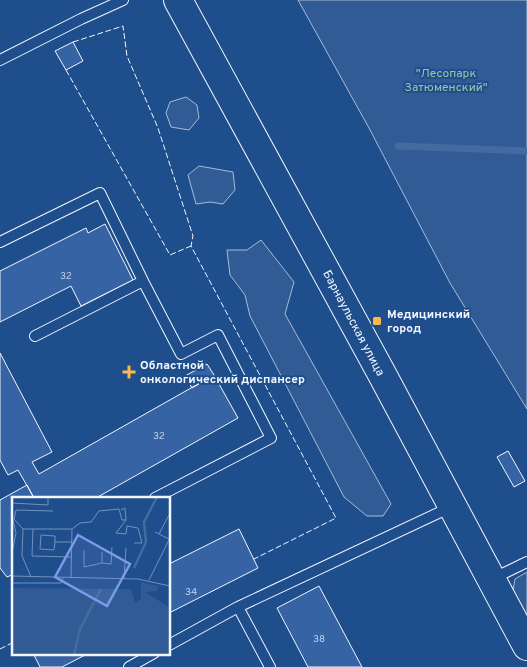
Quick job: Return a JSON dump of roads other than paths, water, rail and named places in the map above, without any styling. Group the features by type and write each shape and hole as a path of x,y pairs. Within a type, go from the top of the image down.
{"street":[{"name":"Барнаульская улица","path":"178,0 383,376 527,646"}],"lane":[{"path":"0,60 123,0"},
{"path":"0,242 100,193 181,354 218,335 271,438 157,497"},
{"path":"35,336 143,281"},
{"path":"170,644 238,607 452,507"},
{"path":"491,580 527,562"},
{"path":"238,607 270,667"},
{"path":"129,667 152,654"}],"waterway":[{"path":"398,146 527,151"}],"place":[{"name":"Медицинский город","path":"377,321"},
{"name":"Областной онкологический диспансер","path":"129,372"}],"park label":[{"name":"\"Лесопарк Затюменский\"","path":"446,80"}]}
